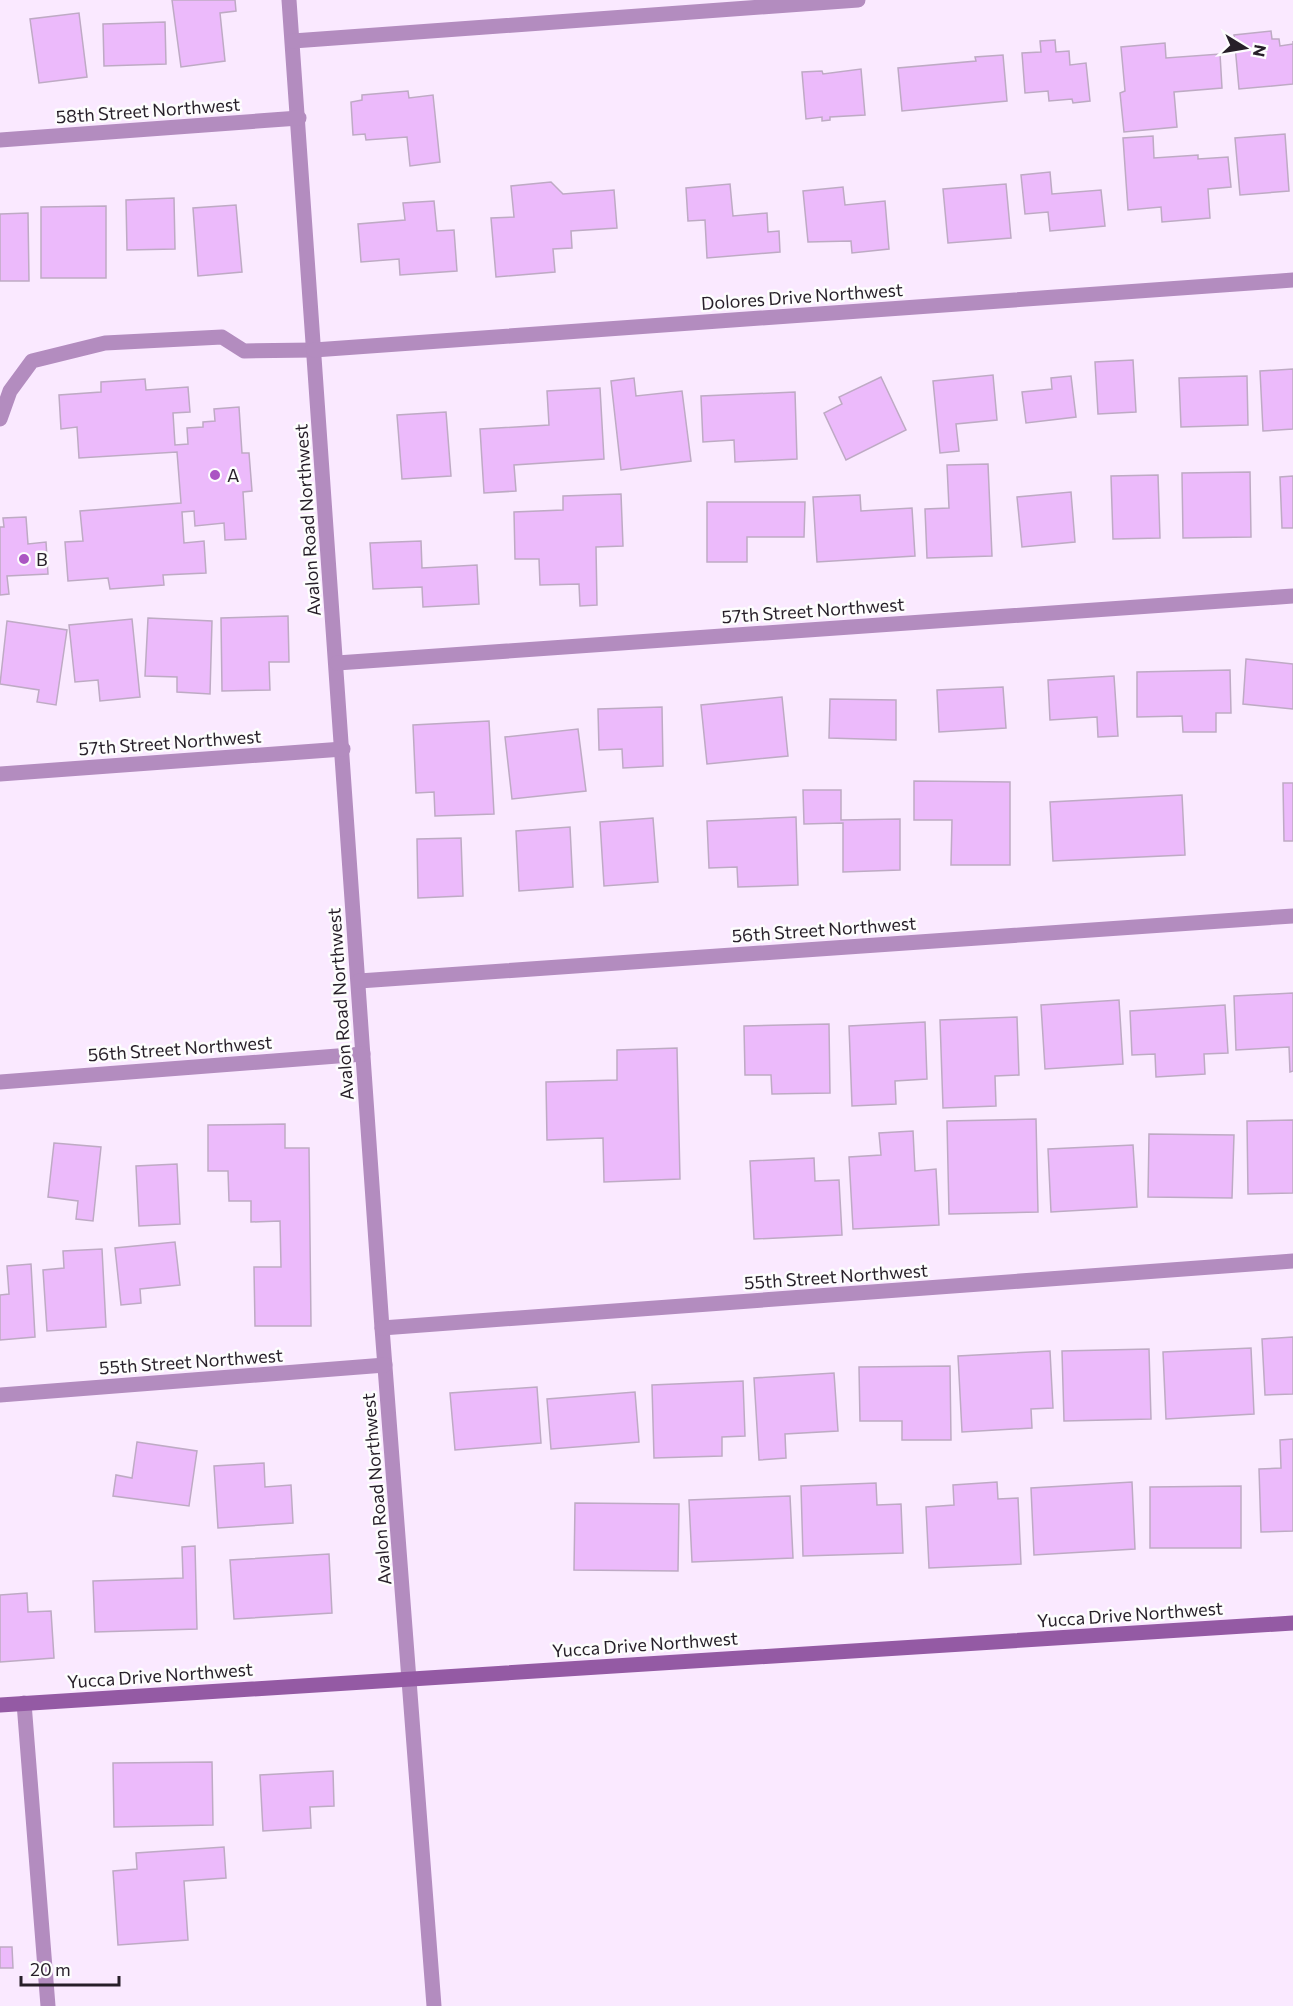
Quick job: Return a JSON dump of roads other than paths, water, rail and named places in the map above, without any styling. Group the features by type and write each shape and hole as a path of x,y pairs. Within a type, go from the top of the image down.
{"street":[{"name":"Avalon Road Northwest","path":"289,0 382,1328 434,2006"},
{"path":"293,40 858,0"},
{"name":"58th Street Northwest","path":"0,140 299,118"},
{"name":"Dolores Drive Northwest","path":"0,418 10,391 32,360 105,343 222,337 244,351 314,350 1293,280"},
{"name":"57th Street Northwest","path":"337,663 1293,596"},
{"name":"57th Street Northwest","path":"0,774 343,749"},
{"name":"56th Street Northwest","path":"358,981 1293,916"},
{"name":"56th Street Northwest","path":"0,1082 363,1054"},
{"name":"55th Street Northwest","path":"382,1328 1293,1261"},
{"name":"55th Street Northwest","path":"0,1395 385,1365"},
{"name":"Yucca Drive Northwest","path":"0,1705 1293,1623"},
{"path":"24,1703 48,2006"}],"place":[{"name":"A","path":"215,475"},
{"name":"B","path":"24,559"}]}
